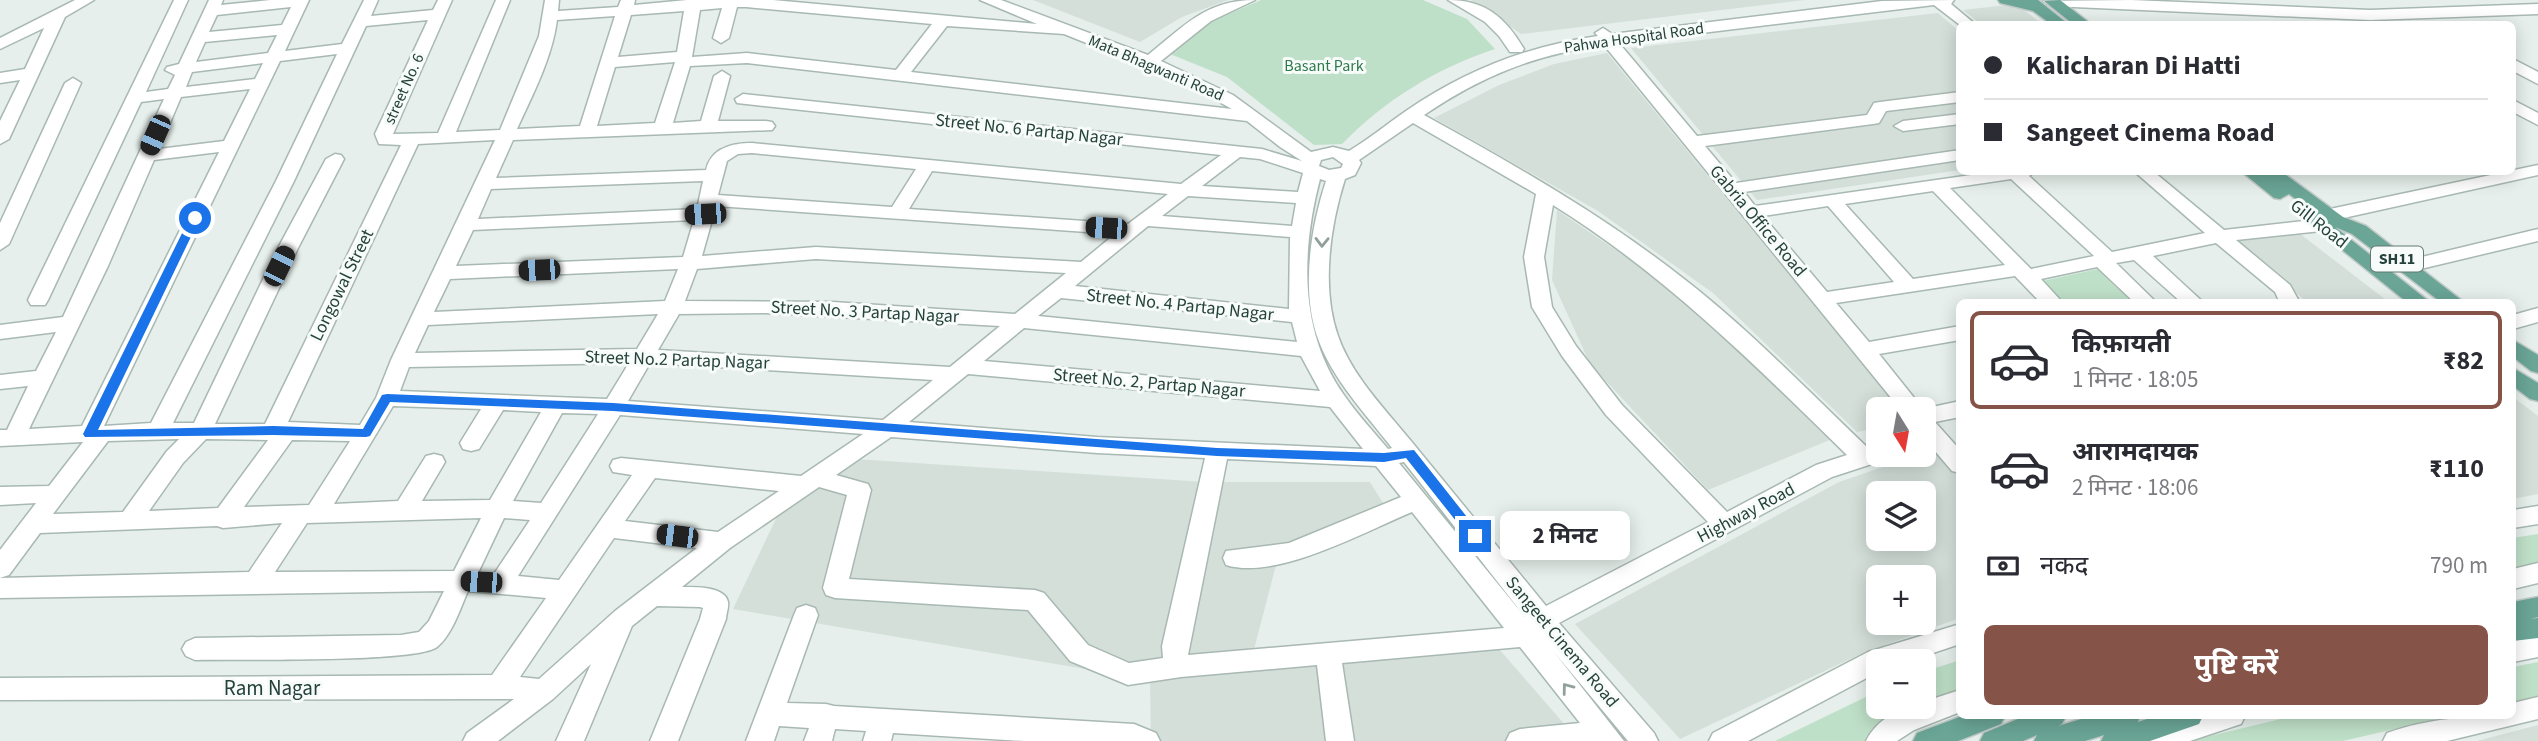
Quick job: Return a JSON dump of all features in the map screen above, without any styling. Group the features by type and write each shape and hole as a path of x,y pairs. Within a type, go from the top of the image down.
{"main road":[{"path":"2005,0 2042,2 2070,21"},
{"name":"Gill Road","path":"2256,175 2334,224 2359,230 2450,299"},
{"name":"Gill Road","path":"2276,175 2417,299"},
{"path":"2334,224 2437,299"},
{"path":"2516,377 2538,394"},
{"path":"2516,611 2538,607"},
{"path":"2516,631 2538,628"},
{"path":"1927,741 1980,720 1998,719"},
{"path":"2048,741 2118,719"},
{"path":"2115,741 2181,719"}],"street":[{"path":"0,44 87,0"},
{"path":"38,300 181,0"},
{"path":"0,572 95,434 230,145 302,0 213,5 70,323 43,377 7,437"},
{"path":"158,431 285,181 371,0"},
{"path":"445,137 503,0"},
{"name":"Mata Bhagwanti Road","path":"987,0 1063,30 1152,59 1215,91 1256,117 1286,145 1315,161"},
{"path":"1010,0 1152,59 1235,89 1315,161 1324,175 1342,162"},
{"path":"1152,59 1194,23 1214,12 1248,0"},
{"path":"1455,0 1466,4 1504,29 1516,49"},
{"name":"Pahwa Hospital Road","path":"1342,162 1430,86 1516,49 1887,0"},
{"name":"Pahwa Hospital Road","path":"1342,162 1411,115 1493,68 1531,55 1606,37 1947,0"},
{"path":"2358,0 2379,18"},
{"path":"2408,0 2442,21"},
{"path":"2461,0 2482,13"},
{"path":"2511,0 2535,12"},
{"path":"256,582 366,433 387,398 401,360 508,134 547,37 550,8 732,1 1063,30"},
{"path":"721,38 732,1"},
{"path":"1938,1 1964,21"},
{"path":"2042,2 2207,6 2270,13 2331,13 2379,18 2535,12"},
{"path":"662,129 683,59 694,3"},
{"path":"2077,21 2161,4"},
{"path":"362,22 442,5"},
{"name":"street No. 6","path":"442,5 383,138 391,141 508,134"},
{"path":"587,132 626,6"},
{"path":"2207,6 2221,21"},
{"path":"2242,21 2270,13"},
{"path":"2331,13 2343,21"},
{"path":"0,139 6,114 31,73 58,15"},
{"path":"899,77 943,20"},
{"path":"198,38 289,29"},
{"name":"Gabria Office Road","path":"1606,37 1902,397"},
{"path":"0,54 43,47"},
{"path":"147,73 348,48"},
{"path":"610,63 747,58 1256,117"},
{"path":"0,78 31,73"},
{"path":"708,126 722,76"},
{"path":"0,244 73,83"},
{"path":"134,98 261,83"},
{"path":"1693,142 1873,119 1880,107 1956,98"},
{"name":"Street No. 6 Partap Nagar","path":"743,99 1315,161"},
{"path":"748,148 783,104"},
{"path":"1411,115 1546,191 1653,265 1726,325 1866,451"},
{"path":"1903,126 1956,119"},
{"path":"508,134 766,126"},
{"name":"Longowal Street","path":"223,519 280,430 412,139"},
{"path":"146,156 230,145"},
{"path":"500,583 613,407 673,306 691,262 712,175 720,157 726,152 748,148 1183,190 1304,198"},
{"path":"477,741 544,691 652,596 722,542 888,428 1138,225 1237,151"},
{"path":"1731,189 1956,156"},
{"path":"128,522 175,457 201,431 288,248 335,159"},
{"name":"Sangeet Cinema Road","path":"1315,161 1304,198 1299,232 1298,277 1309,350 1336,400 1417,500 1644,741"},
{"name":"Sangeet Cinema Road","path":"1342,162 1322,225 1321,306 1335,353 1356,387 1409,453 1535,628 1606,737"},
{"path":"898,212 927,165"},
{"path":"1822,299 1907,285 2105,260 2220,236 2334,224 2538,170"},
{"path":"484,184 712,175"},
{"path":"1751,212 2001,175"},
{"path":"2023,175 2143,299"},
{"path":"2148,175 2283,289 2288,299"},
{"path":"1937,185 2049,299"},
{"path":"1546,191 1534,257 1542,307 1569,351 1614,410 1724,524"},
{"path":"1832,200 1907,285"},
{"path":"466,225 706,207 898,212 1299,232"},
{"path":"2408,267 2538,235"},
{"path":"443,273 760,259 781,254 816,253 1085,268"},
{"path":"2138,253 2190,299"},
{"name":"Street No. 4 Partap Nagar","path":"1058,291 1302,317"},
{"name":"Street No. 3 Partap Nagar","path":"421,319 673,306 817,308 1020,321 1309,350"},
{"path":"2516,321 2538,315"},
{"path":"0,332 70,323"},
{"path":"1864,350 1956,334"},
{"name":"Street No.2 Partap Nagar","path":"401,360 644,356 958,370"},
{"name":"Street No. 2, Partap Nagar","path":"958,370 1336,400"},
{"path":"0,382 43,377"},
{"path":"387,398 613,407 1217,452 1384,458 1409,453"},
{"path":"471,443 496,403"},
{"path":"195,649 401,646 421,643 433,636 497,509 555,406"},
{"path":"1936,415 1956,410"},
{"path":"7,437 158,431 280,430 366,433"},
{"path":"1941,440 1956,460"},
{"path":"1181,666 1175,656 1175,646 1217,452"},
{"name":"Highway Road","path":"1535,628 1824,471 1866,458"},
{"path":"405,510 434,462"},
{"path":"621,466 809,481 860,490 835,589 1035,600 1079,653 1128,674 1181,666 1328,654 1535,628"},
{"path":"499,686 649,469"},
{"path":"0,496 55,494"},
{"path":"1235,558 1266,557 1292,552 1417,500"},
{"path":"32,524 223,519 405,510 497,509 545,512"},
{"path":"2516,519 2538,515"},
{"path":"608,528 722,542"},
{"path":"0,572 256,582 461,580 566,590"},
{"path":"2516,578 2538,573"},
{"path":"652,596 702,597 715,600 716,609 664,741"},
{"path":"760,741 806,615"},
{"path":"570,741 624,618"},
{"path":"1723,741 1877,660 1956,635"},
{"path":"2516,650 2538,646"},
{"path":"1328,654 1340,741"},
{"name":"Ram Nagar","path":"0,689 499,686 544,691"},
{"path":"2516,713 2538,708"},
{"path":"771,714 826,715 880,730 1134,736 1146,741"},
{"path":"818,741 826,715"},
{"path":"1880,741 1884,733 1916,717 1956,719"},
{"path":"1959,719 1980,720"},
{"path":"2154,741 2223,719"},
{"path":"2397,741 2491,719"},
{"path":"1520,741 1606,737"}],"shaded area":[{"path":"1033,0 1228,0 1182,17 1140,42"},
{"path":"1471,0 1805,0 1521,34"},
{"path":"2016,4 2038,21 1977,21 1963,10"},
{"path":"1938,13 1956,29 1956,171 1757,200 1631,48"},
{"path":"1607,53 1889,397 1866,397 1866,430 1857,432 1713,293 1598,211 1434,118 1499,85 1554,64"},
{"path":"1557,210 1673,289 1832,439 1708,490 1590,364 1552,280"},
{"path":"2295,230 2385,299 2304,299 2234,237"},
{"path":"2516,399 2538,416 2538,494 2516,498"},
{"path":"1956,448 1956,619 1936,627 1936,565 1866,565 1866,635 1912,635 1873,649 1866,649 1866,652 1680,739 1575,624 1839,482 1883,467 1936,467 1936,451"},
{"path":"855,459 1205,482 1370,482 1391,516 1276,565 1251,661 1499,649 1579,741 1151,741 1150,680 733,609 782,506"},
{"path":"2538,725 2538,741 2477,741"}],"green space":[{"name":"Basant Park","path":"1261,0 1423,0 1467,19 1495,49 1453,66 1413,87 1376,113 1342,144 1314,145 1227,77 1160,50 1208,23"},
{"path":"2098,269 2129,299 2055,299 2038,282"},
{"path":"2538,534 2538,575 2516,579 2516,538"},
{"path":"1956,661 1956,715 1892,741 1775,741 1866,697 1866,719 1936,719 1936,668"},
{"path":"2538,662 2538,696 2516,701 2516,666"},
{"path":"2281,719 2437,719 2343,741 2189,741"}],"route":[{"path":"195,218 89,434 273,430 366,433 387,398 613,407 1217,452 1384,458 1409,453 1475,536"}]}
